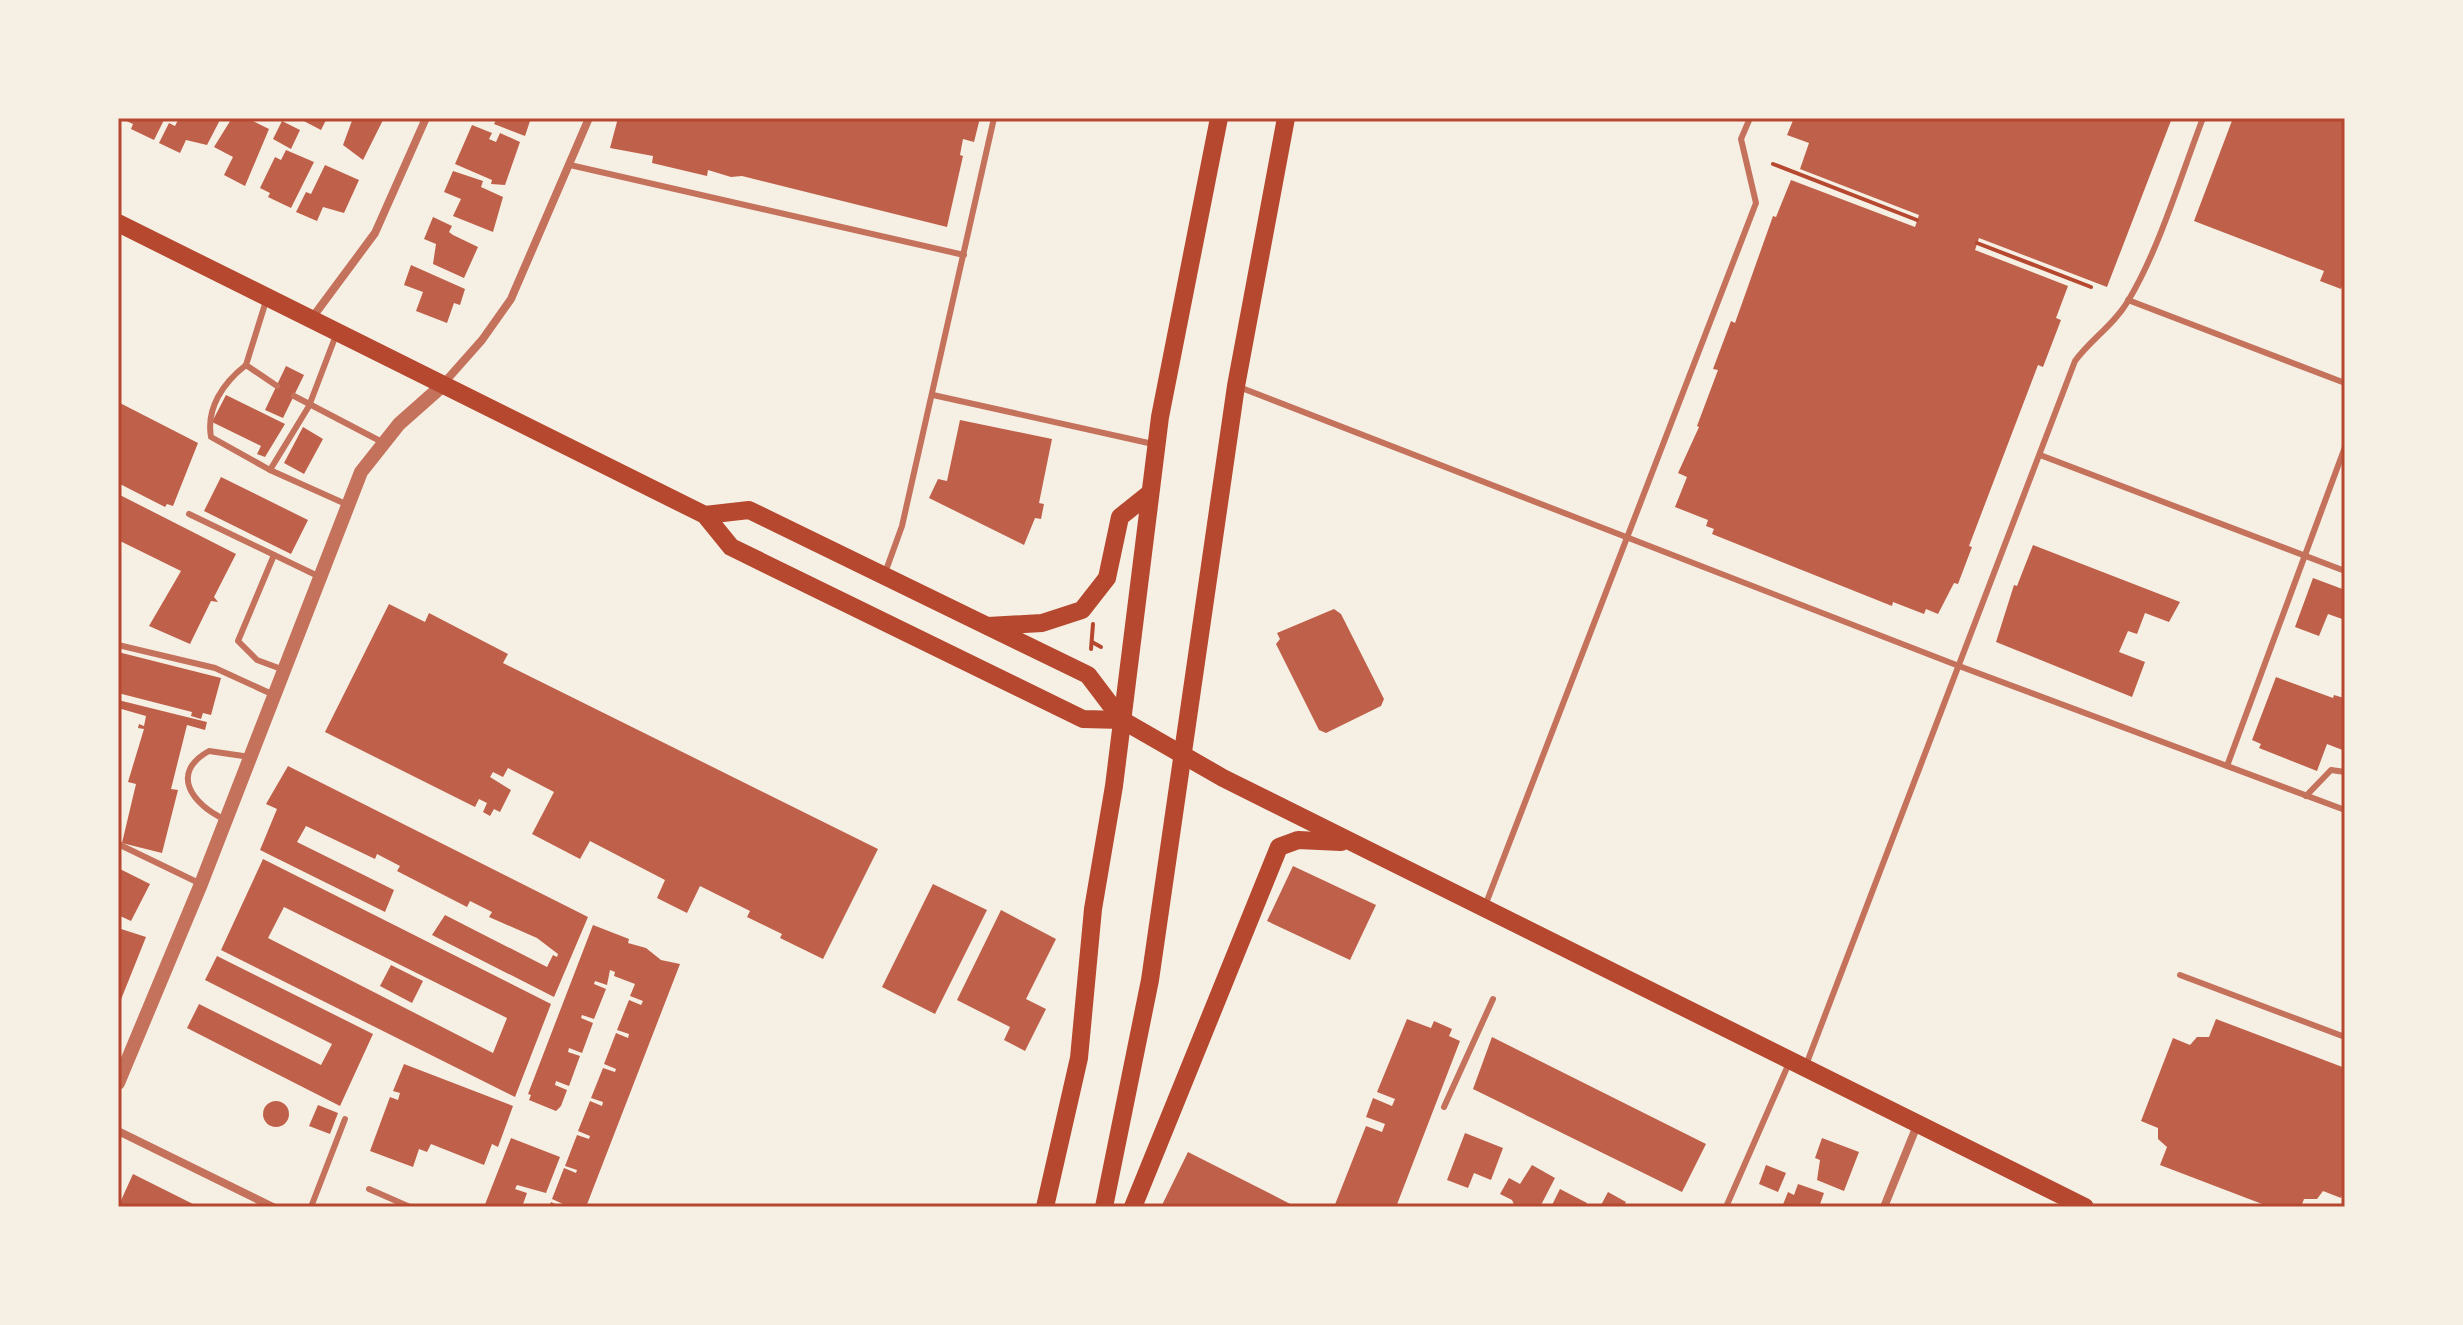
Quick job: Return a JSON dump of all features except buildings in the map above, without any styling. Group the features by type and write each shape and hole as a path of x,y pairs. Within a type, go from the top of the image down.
{"main road":[{"path":"1045,1207 1079,1058 1093,909 1122,720 1157,444 1219,118"},
{"path":"1104,1207 1150,980 1236,386 1286,118"},
{"path":"118,223 705,515 731,547 1083,719 1122,720"},
{"path":"987,626 1042,623 1082,610 1107,578 1120,517 1150,493"},
{"path":"705,515 749,510 1088,675 1122,720 1349,843 2085,1207"},
{"path":"1133,1207 1279,847 1298,840 1349,843"}],"street":[{"path":"311,319 375,233 426,118"},
{"path":"118,1083 201,884 361,472 382,442 443,385 482,340 511,299 589,118"},
{"path":"1884,1207 1918,1123"},
{"path":"118,1131 260,1204 273,1207"}],"lane":[{"path":"884,574 902,526 994,118"},
{"path":"1484,909 1756,203 1741,139 1750,118"},
{"path":"1726,1207 1798,1063 1959,666 2075,361 2128,300 2203,118"},
{"path":"570,165 964,255"},
{"path":"267,297 246,365 226,380 208,421 211,437 270,470 348,505"},
{"path":"2128,300 2345,383"},
{"path":"270,470 309,406 338,332"},
{"path":"246,365 277,386"},
{"path":"1236,386 1959,666 2345,810"},
{"path":"933,395 1157,444"},
{"path":"294,396 382,442"},
{"path":"2227,766 2345,447"},
{"path":"2040,455 2345,571"},
{"path":"189,514 320,577"},
{"path":"274,555 238,641 257,660 284,670"},
{"path":"118,645 215,668 274,695"},
{"path":"226,820 194,800 188,783 192,766 209,751 250,757"},
{"path":"2306,796 2331,770 2345,772"},
{"path":"118,844 201,884"},
{"path":"2180,975 2345,1037"},
{"path":"1444,1107 1493,999"},
{"path":"311,1207 345,1119"},
{"path":"369,1189 406,1206"}],"path":[{"path":"1773,164 1917,220"},
{"path":"1977,243 2091,287"},
{"path":"1090,620 1091,649"},
{"path":"1092,642 1101,647"}]}
